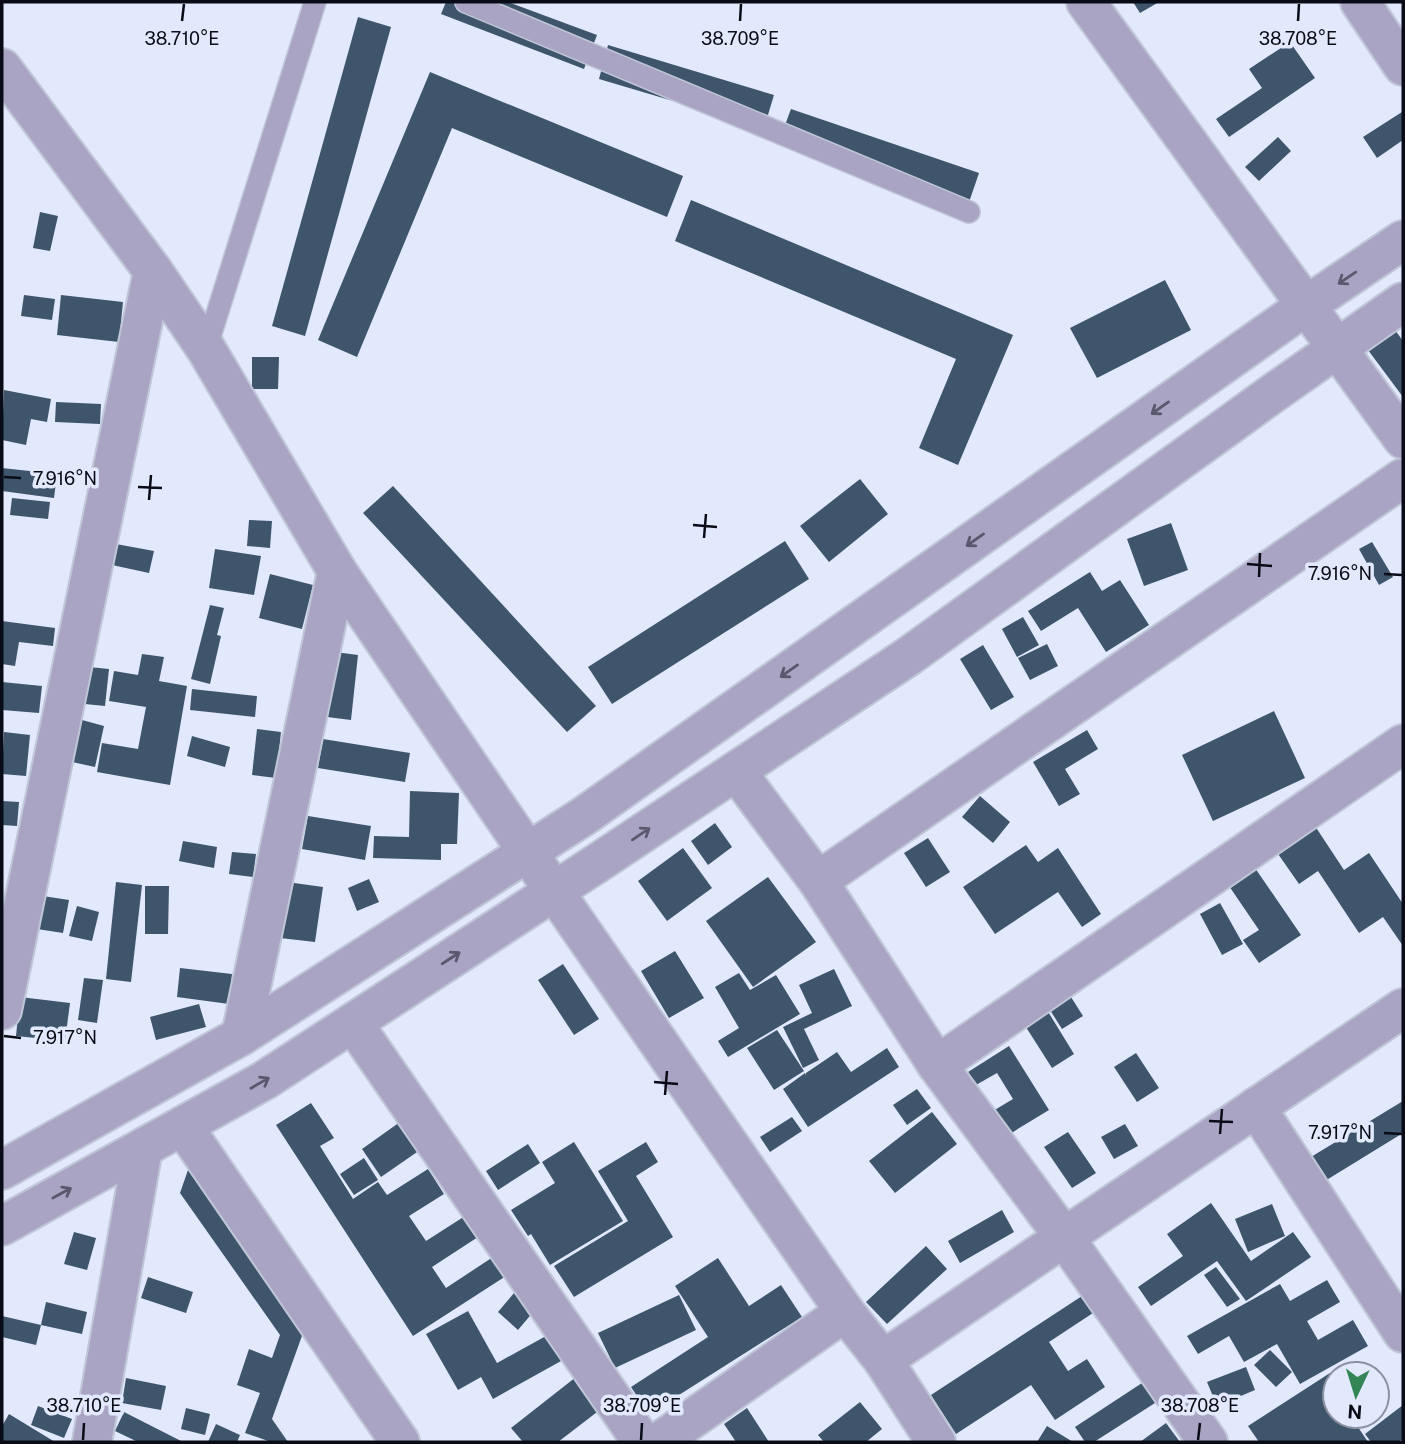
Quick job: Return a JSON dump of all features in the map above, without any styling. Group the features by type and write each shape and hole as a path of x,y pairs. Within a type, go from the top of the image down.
{"street":[{"path":"1086,2 1403,439"},
{"path":"1366,4 1403,66"},
{"path":"2,68 153,271 206,349 337,571 845,1312 883,1360 936,1442"},
{"path":"2,1170 242,1036 528,853 1403,240"},
{"path":"2,1010 153,271"},
{"path":"2,1226 265,1080 736,771 909,656 1403,302"},
{"path":"818,881 1403,478"},
{"path":"242,1036 337,571"},
{"path":"937,1065 1403,744"},
{"path":"736,771 818,881 937,1065 1064,1237 1208,1442"},
{"path":"883,1360 1403,1007"},
{"path":"353,1023 642,1442"},
{"path":"1256,1107 1403,1333"},
{"path":"183,1126 400,1442"},
{"path":"92,1442 143,1148"},
{"path":"659,1442 845,1312"}],"lane":[{"path":"206,349 315,2"},
{"path":"466,2 969,212"}],"building":[{"path":"446,2 508,2 597,35 584,69 441,14"},
{"path":"1133,2 1159,2 1140,13"},
{"path":"358,17 391,27 305,336 272,326"},
{"path":"1290,42 1315,78 1229,137 1216,119 1262,88 1249,69"},
{"path":"608,45 774,95 764,128 599,79"},
{"path":"430,72 683,176 667,217 452,128 357,357 318,340"},
{"path":"791,109 979,173 967,208 778,144"},
{"path":"1402,112 1403,140 1377,158 1363,137"},
{"path":"1278,137 1291,151 1259,181 1245,167"},
{"path":"691,200 1013,335 958,465 919,448 956,359 675,241"},
{"path":"40,212 58,216 50,251 33,248"},
{"path":"1165,280 1191,330 1097,378 1070,328"},
{"path":"24,295 55,299 52,320 21,316"},
{"path":"61,295 123,302 119,342 57,335"},
{"path":"1395,330 1403,341 1403,397 1368,350"},
{"path":"252,357 279,357 278,389 252,389"},
{"path":"4,390 51,399 47,422 31,419 26,445 2,440"},
{"path":"56,402 101,404 100,424 55,422"},
{"path":"2,468 57,474 54,498 2,491"},
{"path":"860,479 888,514 829,562 800,526"},
{"path":"393,486 596,706 567,732 363,513"},
{"path":"12,498 50,502 48,519 10,515"},
{"path":"249,520 272,521 270,548 247,546"},
{"path":"1171,523 1188,570 1144,586 1127,539"},
{"path":"785,541 809,579 612,704 588,667"},
{"path":"1372,542 1393,577 1379,585 1359,549"},
{"path":"116,544 154,551 149,573 112,565"},
{"path":"215,549 261,556 254,595 209,588"},
{"path":"1090,572 1102,591 1120,580 1149,625 1106,652 1078,608 1041,631 1028,611"},
{"path":"270,574 313,585 302,629 259,618"},
{"path":"210,605 224,608 217,635 221,636 210,684 191,679"},
{"path":"1023,617 1039,645 1017,657 1002,629"},
{"path":"2,621 55,628 53,646 19,642 15,666 2,664"},
{"path":"1047,644 1058,666 1030,680 1018,658"},
{"path":"983,645 1014,697 991,710 960,659"},
{"path":"335,652 358,655 351,720 327,717"},
{"path":"142,654 164,657 159,681 187,686 170,785 97,772 102,743 138,749 146,707 109,701 114,671 138,675"},
{"path":"89,667 109,669 105,706 85,704"},
{"path":"2,682 42,686 39,713 2,710"},
{"path":"192,689 257,696 255,717 190,710"},
{"path":"1274,711 1305,778 1213,821 1182,755"},
{"path":"82,720 104,726 95,767 72,762"},
{"path":"257,729 281,732 276,778 252,775"},
{"path":"1087,730 1098,749 1065,769 1080,794 1059,806 1033,762"},
{"path":"4,732 30,735 26,776 2,774"},
{"path":"192,736 230,747 225,767 187,756"},
{"path":"323,739 410,753 405,782 318,768"},
{"path":"410,791 459,793 457,844 441,844 441,860 373,858 374,836 409,837"},
{"path":"980,796 1010,822 993,843 962,817"},
{"path":"2,801 19,802 17,826 2,825"},
{"path":"308,816 371,826 365,860 302,849"},
{"path":"715,823 732,847 708,865 691,841"},
{"path":"1315,826 1344,870 1369,853 1403,904 1403,946 1383,917 1359,933 1318,871 1299,884 1276,851"},
{"path":"928,838 950,872 926,887 904,853"},
{"path":"183,841 217,847 214,868 179,861"},
{"path":"1026,845 1038,862 1058,848 1101,914 1082,927 1058,892 995,934 963,887"},
{"path":"683,848 712,888 667,921 638,881"},
{"path":"232,852 256,854 253,877 229,874"},
{"path":"1255,868 1301,935 1259,963 1243,940 1259,930 1229,886"},
{"path":"768,877 816,942 753,987 706,921"},
{"path":"369,879 379,902 357,911 348,888"},
{"path":"116,882 142,885 131,982 106,979"},
{"path":"287,882 323,887 315,942 280,938"},
{"path":"145,886 169,886 168,934 145,934"},
{"path":"43,896 69,900 63,933 37,929"},
{"path":"1220,903 1243,944 1222,955 1200,914"},
{"path":"77,906 99,912 92,941 69,936"},
{"path":"675,951 704,998 669,1018 641,971"},
{"path":"563,964 599,1019 574,1035 538,980"},
{"path":"180,968 232,974 229,1004 177,997"},
{"path":"834,969 852,1006 804,1029 819,1060 803,1068 783,1027 812,1013 799,985"},
{"path":"739,973 750,990 776,975 800,1014 728,1057 718,1041 739,1028 715,987"},
{"path":"84,978 103,980 97,1023 78,1020"},
{"path":"20,997 70,1003 65,1041 16,1036"},
{"path":"1071,997 1083,1016 1062,1029 1050,1010"},
{"path":"199,1004 206,1027 156,1040 150,1017"},
{"path":"1047,1010 1074,1054 1052,1068 1024,1024"},
{"path":"777,1030 804,1071 774,1090 747,1048"},
{"path":"1009,1046 1049,1110 1008,1135 993,1111 1013,1099 997,1073 976,1085 968,1072"},
{"path":"887,1048 899,1067 808,1127 783,1089 837,1052 851,1072"},
{"path":"1136,1053 1159,1088 1137,1102 1114,1067"},
{"path":"917,1089 931,1108 907,1125 893,1105"},
{"path":"1403,1101 1403,1133 1320,1184 1306,1160"},
{"path":"311,1103 334,1138 320,1146 353,1199 378,1182 387,1195 428,1169 444,1194 409,1216 426,1241 465,1216 478,1237 432,1267 446,1288 493,1257 506,1276 413,1336 276,1125"},
{"path":"932,1112 957,1144 895,1193 869,1161"},
{"path":"792,1117 802,1131 770,1152 760,1137"},
{"path":"400,1122 420,1150 381,1177 362,1149"},
{"path":"1125,1124 1138,1146 1114,1159 1101,1137"},
{"path":"1068,1132 1096,1173 1072,1188 1044,1147"},
{"path":"574,1142 623,1221 550,1265 531,1234 528,1236 511,1210 555,1183 542,1162"},
{"path":"646,1142 658,1162 636,1176 673,1237 574,1297 554,1266 628,1221 598,1171"},
{"path":"528,1144 540,1163 498,1190 486,1171"},
{"path":"364,1158 378,1180 354,1195 340,1174"},
{"path":"188,1170 303,1333 272,1419 288,1442 271,1442 245,1433 260,1393 237,1385 249,1349 272,1358 280,1335 180,1193"},
{"path":"1211,1203 1251,1261 1293,1232 1311,1257 1246,1301 1217,1261 1151,1306 1138,1287 1183,1256 1167,1234"},
{"path":"1272,1204 1285,1236 1248,1252 1235,1219"},
{"path":"1002,1210 1014,1232 960,1263 948,1241"},
{"path":"74,1232 96,1238 87,1270 64,1264"},
{"path":"926,1246 947,1269 887,1324 866,1302"},
{"path":"718,1258 749,1306 781,1285 802,1317 649,1414 631,1387 708,1337 675,1286"},
{"path":"1216,1267 1240,1299 1227,1307 1204,1275"},
{"path":"148,1277 193,1292 186,1313 141,1298"},
{"path":"1327,1280 1340,1302 1307,1321 1318,1340 1353,1320 1368,1346 1343,1360 1321,1360 1321,1372 1300,1384 1277,1344 1244,1362 1229,1336 1198,1354 1187,1336 1280,1284 1290,1301"},
{"path":"514,1293 534,1311 518,1330 498,1312"},
{"path":"679,1295 696,1330 615,1368 598,1333"},
{"path":"1082,1296 1093,1313 1049,1342 1068,1371 1087,1359 1105,1387 1055,1420 1031,1385 956,1434 931,1395"},
{"path":"46,1302 87,1312 82,1334 41,1325"},
{"path":"468,1311 497,1363 546,1336 561,1361 493,1399 481,1377 458,1390 426,1334"},
{"path":"2,1316 41,1325 36,1345 2,1337"},
{"path":"1270,1350 1292,1372 1276,1387 1254,1365"},
{"path":"1246,1367 1255,1390 1217,1406 1207,1382"},
{"path":"576,1377 601,1409 558,1442 523,1442 511,1428"},
{"path":"126,1378 166,1386 161,1410 122,1403"},
{"path":"1321,1379 1321,1430 1360,1430 1368,1442 1259,1442 1248,1426"},
{"path":"1142,1383 1155,1403 1094,1442 1085,1442 1075,1427"},
{"path":"860,1402 882,1429 866,1442 824,1442 818,1435"},
{"path":"1403,1405 1403,1439 1398,1442 1371,1442 1365,1434 1370,1430 1391,1430 1391,1414"},
{"path":"38,1406 72,1419 64,1438 31,1425"},
{"path":"186,1408 210,1414 205,1435 181,1429"},
{"path":"747,1408 769,1442 736,1442 724,1424"},
{"path":"124,1412 183,1442 138,1442 115,1431"},
{"path":"9,1414 55,1442 2,1442 2,1426"},
{"path":"1166,1423 1180,1442 1140,1442"},
{"path":"216,1424 240,1435 237,1442 208,1442"},
{"path":"1047,1426 1073,1442 1037,1442"}]}
